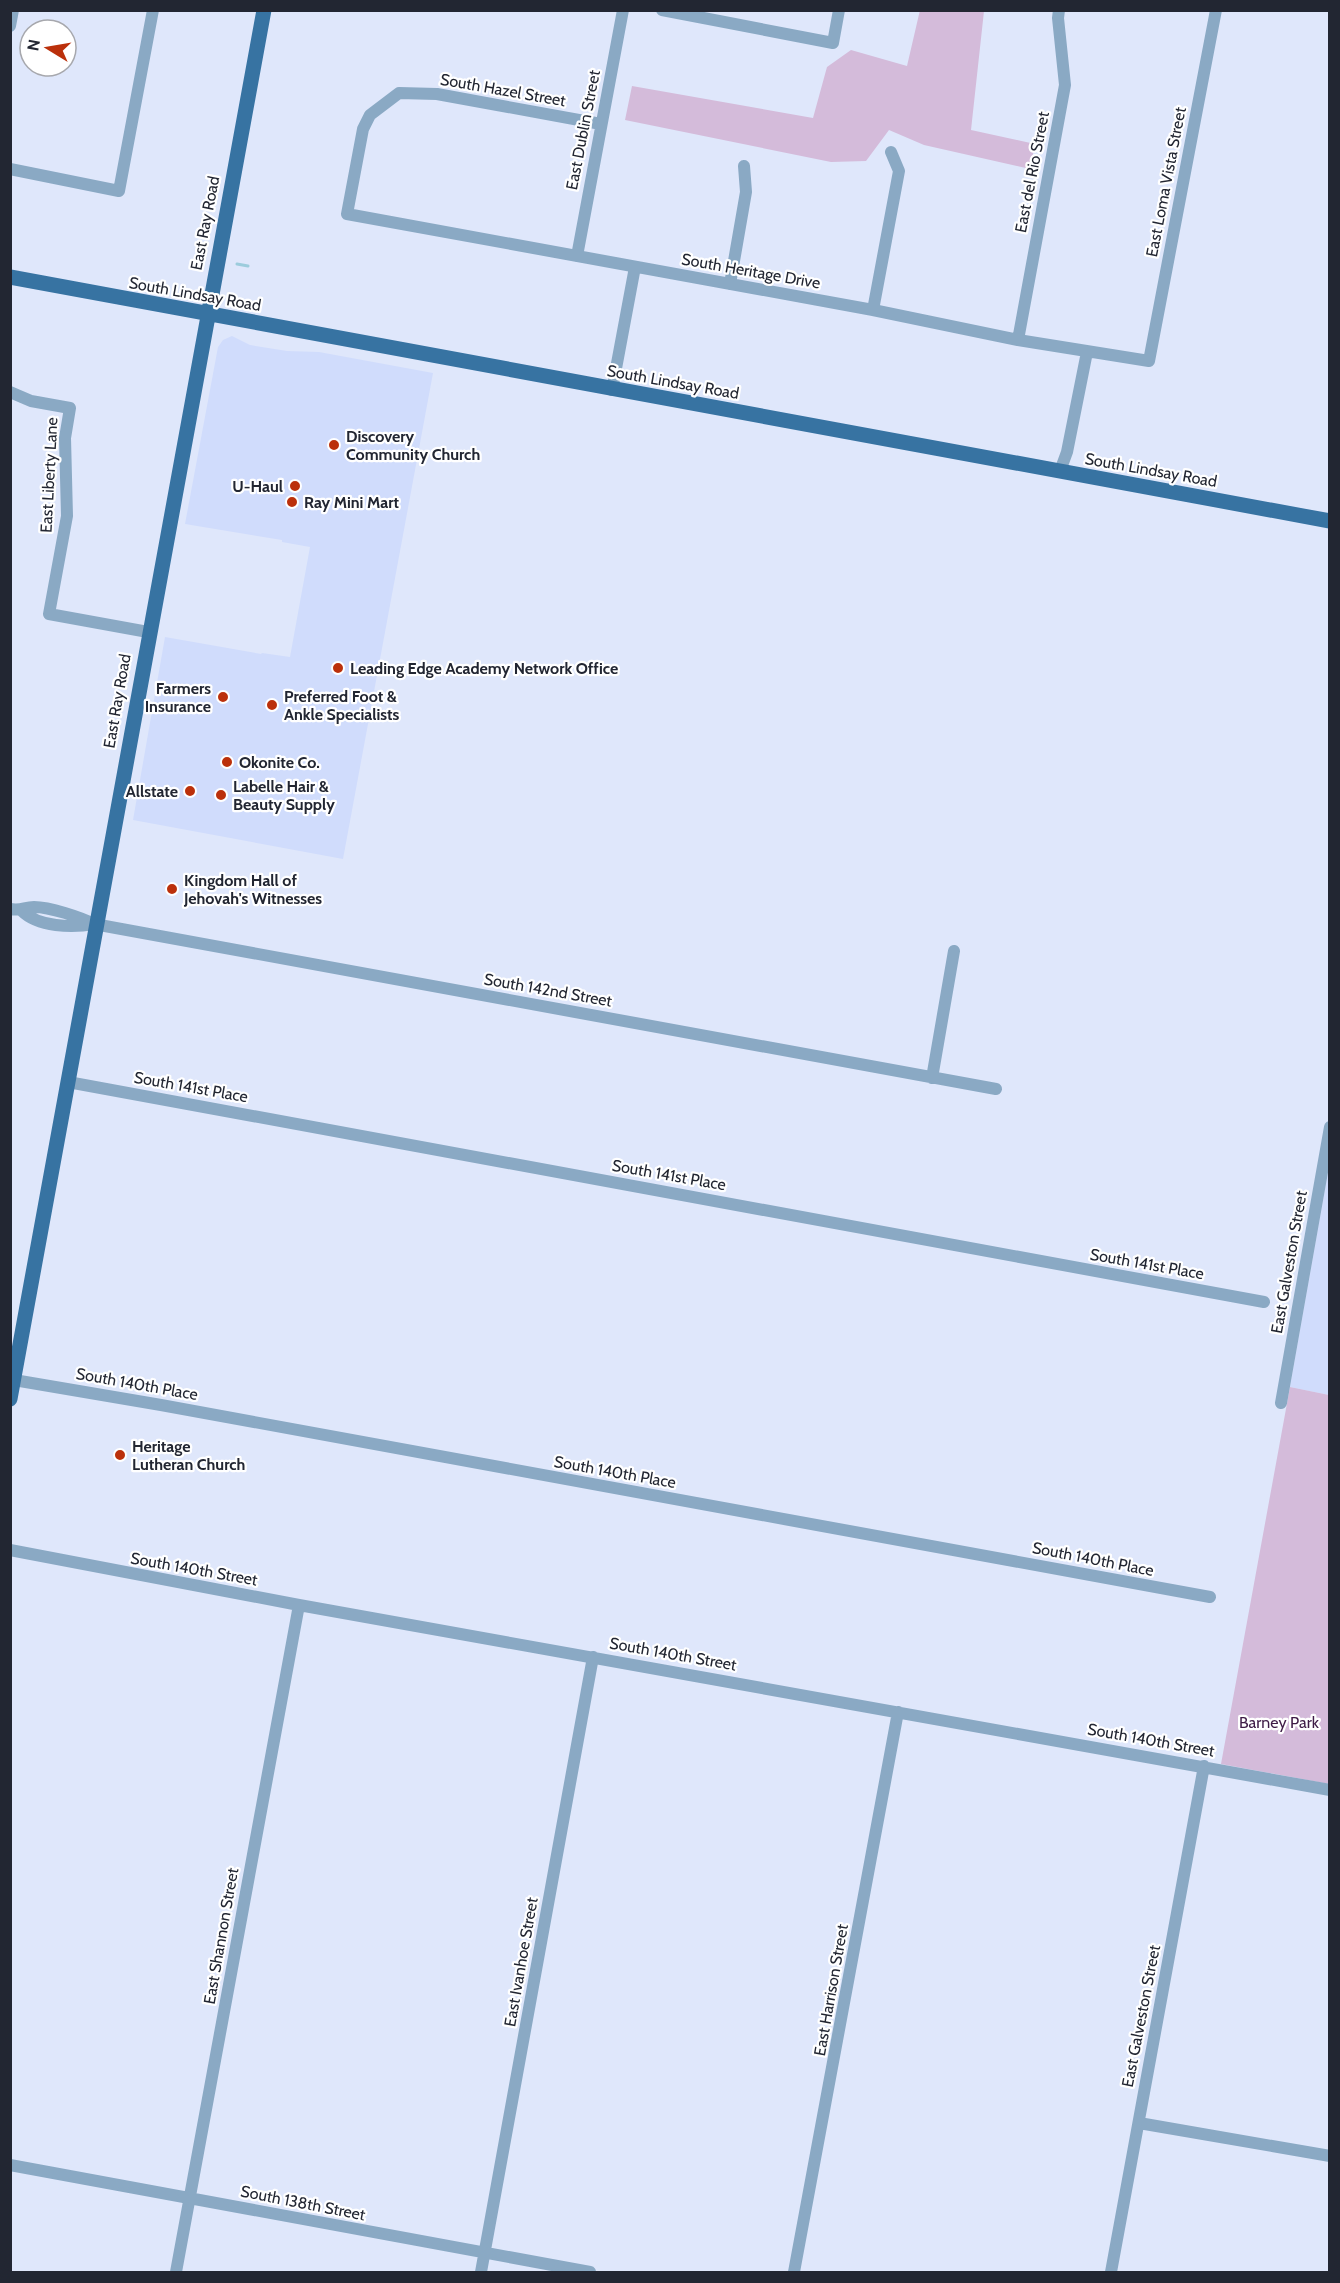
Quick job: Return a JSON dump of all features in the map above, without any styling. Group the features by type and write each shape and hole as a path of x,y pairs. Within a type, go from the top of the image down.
{"main road":[{"name":"East Ray Road","path":"10,1399 69,1082 94,924 264,10"},
{"name":"South Lindsay Road","path":"10,277 1329,521"}],"street":[{"path":"10,26 13,10"},
{"path":"10,169 119,191 153,10"},
{"name":"East Dublin Street","path":"577,256 623,10"},
{"path":"662,10 833,43 839,10"},
{"name":"East del Rio Street","path":"1018,340 1065,85 1059,10"},
{"name":"East Loma Vista Street","path":"1149,361 1216,10"},
{"name":"South Hazel Street","path":"347,214 363,129 370,116 399,93 437,94 601,124"},
{"path":"873,310 899,171 891,152"},
{"path":"730,284 746,192 744,166"},
{"name":"South Heritage Drive","path":"347,214 873,310 1018,340 1149,361"},
{"path":"612,390 635,267"},
{"path":"1060,471 1067,452 1087,352"},
{"name":"East Liberty Lane","path":"10,392 31,401 70,408 65,438 67,516 49,614 148,633"},
{"name":"South 142nd Street","path":"16,910 30,919 60,925 76,927 94,924 996,1089"},
{"path":"932,1078 954,951"},
{"name":"South 141st Place","path":"69,1082 1264,1302"},
{"name":"East Galveston Street","path":"1281,1402 1329,1127"},
{"name":"South 140th Place","path":"14,1380 1210,1597"},
{"name":"South 140th Street","path":"10,1550 299,1605 1329,1790"},
{"name":"East Shannon Street","path":"176,2272 299,1605"},
{"name":"East Ivanhoe Street","path":"481,2272 593,1657"},
{"name":"East Harrison Street","path":"794,2272 898,1712"},
{"name":"East Galveston Street","path":"1112,2272 1204,1766"},
{"path":"1139,2122 1329,2156"},
{"name":"South 138th Street","path":"10,2165 590,2272"}],"shaded area":[{"path":"232,336 250,345 287,351 319,352 433,373 343,859 133,820 165,637 290,657 310,547 282,542 282,540 185,524 218,347 223,340"},
{"path":"1329,1167 1329,1395 1290,1387"}],"green space":[{"path":"920,10 984,11 971,130 1035,144 1030,169 924,145 889,130 866,161 831,162 625,120 632,86 813,118 827,67 851,50 907,66"},
{"name":"Barney Park","path":"1290,1387 1329,1395 1329,1784 1221,1764"}],"waterway":[{"path":"237,264 248,266"}],"place":[{"name":"Discovery Community Church","path":"334,445"},
{"name":"U-Haul","path":"295,486"},
{"name":"Ray Mini Mart","path":"292,502"},
{"name":"Leading Edge Academy Network Office","path":"338,668"},
{"name":"Farmers Insurance","path":"223,697"},
{"name":"Preferred Foot & Ankle Specialists","path":"272,705"},
{"name":"Okonite Co.","path":"227,762"},
{"name":"Allstate","path":"190,791"},
{"name":"Labelle Hair & Beauty Supply","path":"221,795"},
{"name":"Kingdom Hall of Jehovah's Witnesses","path":"172,889"},
{"name":"Heritage Lutheran Church","path":"120,1455"}]}
